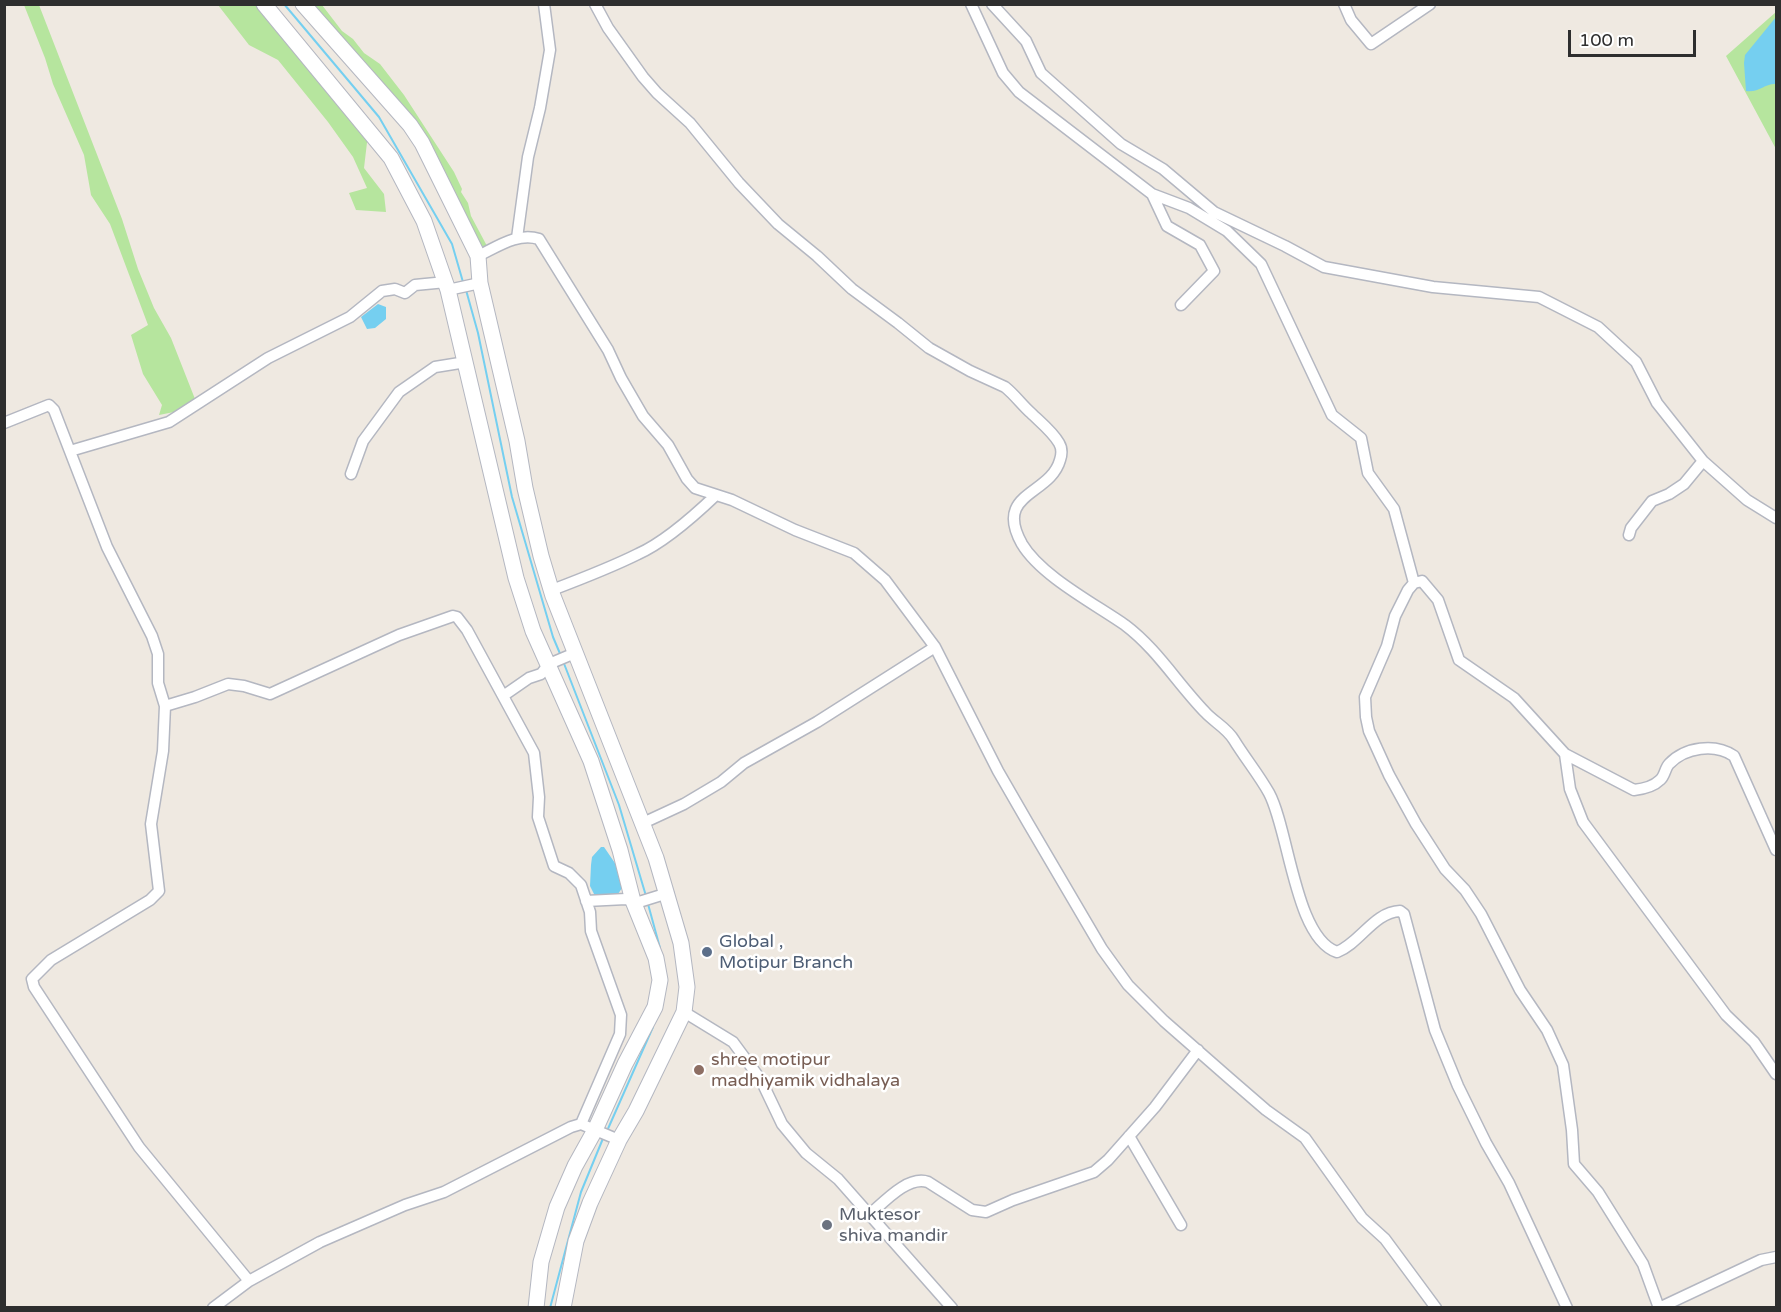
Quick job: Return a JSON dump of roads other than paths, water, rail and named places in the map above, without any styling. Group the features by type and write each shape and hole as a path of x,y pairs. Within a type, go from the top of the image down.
{"main road":[{"path":"264,4 391,158 424,221 447,286 516,578 533,631 591,761 656,958 660,980 655,1007 592,1129 557,1207 541,1262 536,1308"},
{"path":"303,4 410,125 422,143 478,256 480,283 517,441 534,528 552,590 643,823 662,895 681,943 687,987 684,1012 636,1111 615,1139 576,1241 563,1308"}],"street":[{"path":"517,238 528,157 540,108 550,50 544,4"},
{"path":"595,4 608,28 643,77 690,123 712,152 778,224 852,289 898,322 919,341 937,353 1010,391 1059,443 1062,454 1058,469 1021,500 1015,510 1016,529 1024,547 1066,586 1137,635 1157,654 1204,712 1232,737 1269,793 1281,825 1298,896 1308,921 1323,942 1337,952 1344,949 1386,915 1396,911 1404,914 1435,1030 1458,1086 1486,1143 1514,1192 1567,1308"},
{"path":"971,4 1003,73 1019,92 1152,194 1189,208 1227,231 1261,264 1332,415 1361,438 1368,473 1394,509 1414,583"},
{"path":"992,4 1026,41 1041,73 1121,144 1163,169 1214,212 1324,267 1433,286 1539,297 1598,327 1636,362 1656,403 1703,462 1747,500 1776,519"},
{"path":"1344,4 1351,20 1371,44 1430,4"},
{"path":"1152,194 1167,226 1200,245 1214,271 1181,305"},
{"path":"478,256 517,238 529,236 539,239 608,350 643,416 668,445 687,479 695,488 732,500 795,530 854,553 885,580 934,647 998,771 1102,950 1128,985 1164,1021 1266,1110 1305,1138 1355,1209 1385,1239 1436,1308"},
{"path":"70,451 169,422 268,358 350,317 382,291 395,289 405,293 415,285 447,286 480,283"},
{"path":"351,474 363,441 399,392 435,367 466,362"},
{"path":"4,423 50,405 54,410 107,547 152,636 158,654 158,682 165,706 163,751 151,824 159,891 150,900 51,960 32,979 34,987 139,1147 249,1281"},
{"path":"1629,535 1631,528 1652,501 1684,484 1703,462"},
{"path":"552,590 640,554 672,533 716,495"},
{"path":"1776,850 1734,756 1726,751 1707,747 1677,757 1667,766 1661,780 1645,788 1634,790 1565,754 1514,698 1459,660 1438,600 1422,582 1414,583 1408,590 1395,616 1387,646 1365,698 1369,731 1416,824 1445,869 1465,890 1481,914 1520,990 1547,1030 1563,1065 1574,1164 1598,1192 1643,1264 1659,1308 1761,1260 1776,1257"},
{"path":"165,706 228,684 270,694 399,635 453,616 457,617 467,630 534,753 539,797 538,817 554,866 569,873 581,885 590,912 591,931 621,1015 620,1034 592,1129"},
{"path":"643,823 684,804 721,782 744,763 817,722 934,647"},
{"path":"503,696 529,678 541,674 549,664 575,653"},
{"path":"1565,754 1570,789 1583,822 1726,1015 1754,1042 1776,1074"},
{"path":"586,901 608,899 636,902 662,895"},
{"path":"684,1012 733,1042 761,1080 782,1124 806,1153 838,1179 952,1308"},
{"path":"869,1215 914,1181 922,1180 954,1197 972,1210 986,1212 1013,1200 1094,1172 1108,1160 1169,1090 1198,1050"},
{"path":"213,1308 249,1281 320,1242 405,1205 444,1192 572,1127 592,1129 615,1139"},
{"path":"1129,1136 1181,1225"}],"water":[{"path":"1776,17 1776,84 1755,91 1746,91 1745,55"},
{"path":"378,304 386,307 386,319 375,328 367,329 361,317"},
{"path":"601,847 604,847 619,869 622,888 618,894 613,896 598,897 590,886 592,857"}],"waterway":[{"path":"284,4 379,117 452,244 463,282"},
{"path":"466,290 478,333 512,497 553,637 561,656"},
{"path":"563,661 619,805 646,896"},
{"path":"648,904 660,948"},
{"path":"607,1131 653,1027"},
{"path":"550,1308 581,1192 604,1136"}],"place":[{"name":"Global , Motipur Branch","path":"707,952"},
{"name":"shree motipur madhiyamik vidhalaya","path":"699,1070"},
{"name":"Muktesor shiva mandir","path":"827,1225"}]}
